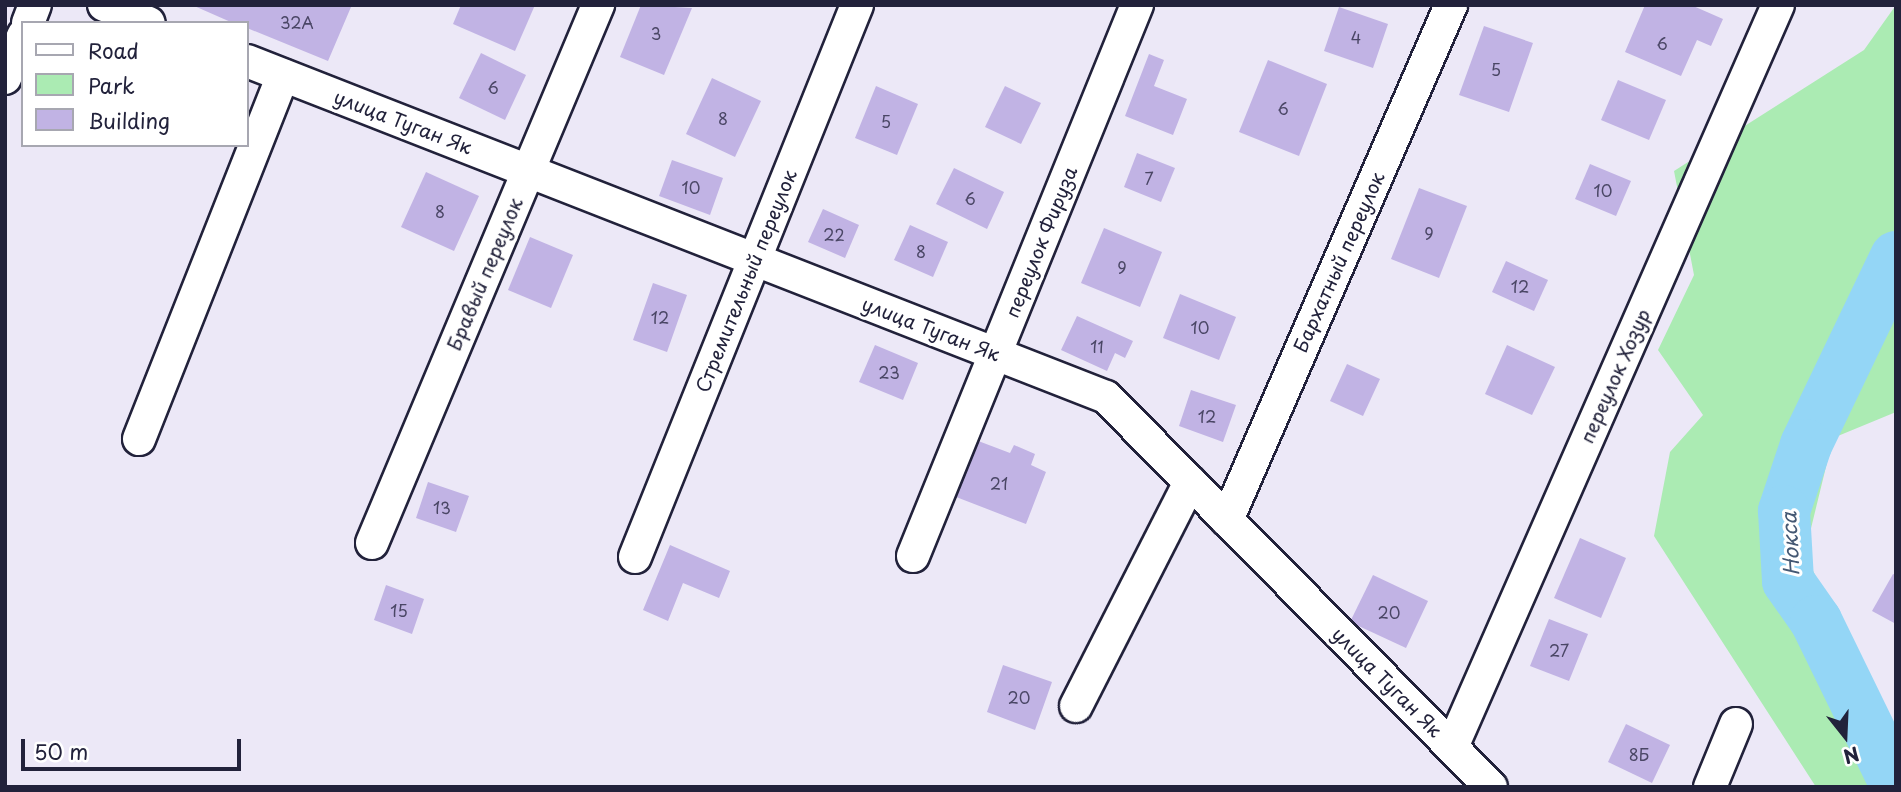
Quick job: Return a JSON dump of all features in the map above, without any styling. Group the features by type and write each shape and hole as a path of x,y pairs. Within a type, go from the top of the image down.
{"street":[{"path":"104,5 144,21"},
{"name":"Бравый переулок","path":"372,543 598,5"},
{"name":"Стремительный переулок","path":"635,557 856,5"},
{"name":"переулок Фируза","path":"913,556 1138,5"},
{"name":"Бархатный переулок","path":"1227,520 1451,5"},
{"name":"переулок Хозур","path":"1452,747 1777,5"},
{"path":"5,78 21,41"},
{"name":"улица Туган Як","path":"248,61 1106,397 1491,787"},
{"path":"139,439 283,75"},
{"path":"1076,706 1190,482"},
{"path":"1710,787 1736,724"}],"green space":[{"path":"1896,5 1896,412 1833,438 1805,553 1896,753 1896,787 1816,787 1654,536 1670,452 1703,415 1658,350 1694,275 1674,171 1864,50"}],"building":[{"path":"192,5 351,7 328,61 248,28 248,21 228,21"},
{"path":"461,5 535,5 515,51 453,24"},
{"path":"641,5 692,8 664,75 620,57"},
{"path":"1645,5 1691,5 1723,19 1711,46 1697,40 1681,76 1625,52"},
{"path":"1339,7 1388,24 1373,68 1324,51"},
{"path":"1484,26 1533,43 1509,112 1459,95"},
{"path":"481,53 526,75 505,120 459,98"},
{"path":"1149,54 1164,60 1154,86 1187,99 1173,135 1125,116"},
{"path":"1268,60 1327,84 1299,156 1239,132"},
{"path":"712,78 761,101 735,157 686,134"},
{"path":"1618,80 1666,100 1649,140 1601,120"},
{"path":"876,86 918,104 897,155 855,138"},
{"path":"1005,86 1041,103 1021,144 985,127"},
{"path":"1137,153 1175,168 1161,202 1124,187"},
{"path":"672,160 723,178 710,215 659,196"},
{"path":"1590,164 1631,181 1616,216 1575,199"},
{"path":"954,168 1004,192 987,229 936,204"},
{"path":"426,172 479,196 454,251 401,227"},
{"path":"1419,188 1467,206 1439,278 1391,259"},
{"path":"823,209 859,225 845,258 808,242"},
{"path":"910,225 948,242 933,277 894,260"},
{"path":"1104,228 1162,252 1140,307 1081,283"},
{"path":"530,237 573,255 551,308 508,290"},
{"path":"1506,261 1548,280 1534,311 1492,292"},
{"path":"653,283 687,295 667,352 633,340"},
{"path":"1180,294 1236,317 1219,360 1163,338"},
{"path":"1077,316 1133,341 1125,358 1115,353 1107,371 1061,350"},
{"path":"875,345 918,363 903,400 859,382"},
{"path":"1507,345 1555,367 1532,415 1485,394"},
{"path":"1347,364 1380,379 1363,416 1330,401"},
{"path":"1191,390 1236,405 1223,442 1179,426"},
{"path":"973,439 1010,453 1014,445 1035,454 1031,465 1046,472 1026,524 951,495"},
{"path":"428,482 469,496 456,532 416,518"},
{"path":"1580,538 1626,558 1601,618 1554,598"},
{"path":"670,545 730,571 719,598 683,583 668,621 643,610"},
{"path":"1893,574 1896,575 1896,624 1872,611"},
{"path":"1373,575 1428,601 1406,648 1350,622"},
{"path":"386,585 424,599 412,634 374,620"},
{"path":"1549,619 1588,634 1569,681 1530,666"},
{"path":"1003,665 1052,682 1035,730 987,712"},
{"path":"1626,724 1670,745 1652,783 1608,762"}],"waterway":[{"name":"Нокса","path":"1896,257 1806,445 1784,511 1788,581 1816,621 1896,785"}]}
